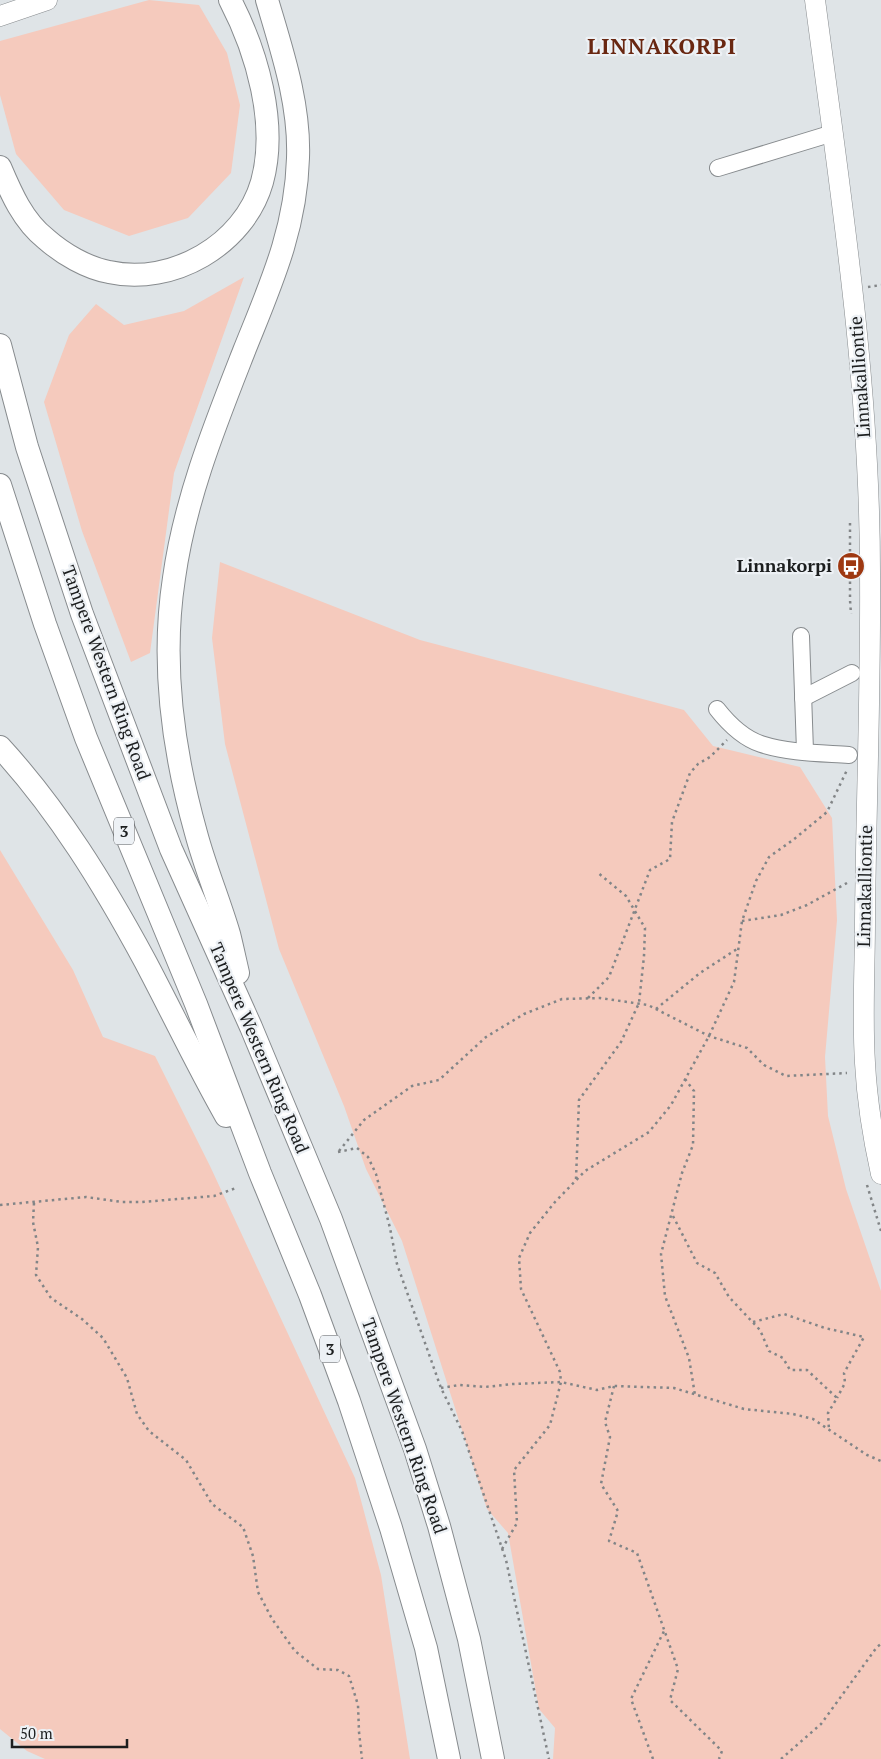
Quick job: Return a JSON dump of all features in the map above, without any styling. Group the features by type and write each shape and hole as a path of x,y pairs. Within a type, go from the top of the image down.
{"highway":[{"path":"0,167 18,205 30,224 45,239 90,265 108,272 127,275 148,274 184,266 216,247 230,235 252,204 261,184 268,140 266,117 251,47 230,0"},
{"path":"251,1027 228,934 201,852 183,786 172,706 169,662 174,578 184,527 218,416 278,267 290,224 296,190 298,158 297,122 282,54 267,0"},
{"name":"Tampere Western Ring Road","path":"0,345 27,447 82,614 172,849 251,1027 332,1219 415,1449 439,1526 469,1639 493,1759"},
{"name":"3","path":"0,484 45,624 86,738 196,1004 349,1401 391,1528 426,1648 449,1759"},
{"path":"0,747 69,835 104,890 145,961 208,1084 260,1173"}],"main road":[{"path":"9,13 47,0"},
{"name":"Linnakalliontie","path":"815,0 855,309 868,493 873,826 864,1062 874,1178"}],"lane":[{"path":"718,168 833,133"},
{"path":"801,636 805,751"},
{"path":"803,698 852,673"},
{"path":"716,709 737,730 760,744 805,751 849,761"}],"path":[{"path":"850,520 850,600 852,618"},
{"path":"587,998 609,978 650,870 670,860 672,822 690,773 698,764 710,758 737,730"},
{"path":"849,761 849,775"},
{"path":"502,1549 517,1523 514,1470 550,1425 561,1382 560,1372 522,1289 519,1258 530,1233 554,1202 585,1171 649,1132 671,1105 709,1036 734,982 742,921 756,881 769,856 793,840 827,812 849,761"},
{"path":"576,1180 579,1100 621,1042 639,1003 644,956 645,928 626,896 597,872"},
{"path":"742,921 781,915 807,905 847,883 847,893"},
{"path":"656,1009 700,973 738,949"},
{"path":"549,1759 506,1560 462,1431 441,1388 397,1264 376,1174 368,1157 357,1148 338,1152 364,1120 412,1086 439,1080 486,1037 524,1014 562,999 587,998 639,1003 656,1009 709,1036 747,1048 764,1065 786,1076 847,1072 849,1082"},
{"path":"685,1079 694,1091 693,1144 682,1173 661,1254 665,1296 688,1358 696,1395"},
{"path":"874,1178 881,1231"},
{"path":"0,1205 86,1197 122,1202 142,1202 214,1196 236,1188"},
{"path":"34,1203 33,1222 38,1247 36,1275 51,1298 82,1319 103,1338 127,1378 137,1414 149,1431 186,1460 212,1504 243,1527 253,1556 258,1592 272,1619 295,1651 318,1669 338,1670 349,1676 358,1705 362,1759"},
{"path":"672,1214 697,1263 715,1273 729,1297 760,1330 769,1352 783,1358 790,1370 807,1370 837,1398"},
{"path":"753,1322 784,1314 825,1328 864,1337 844,1373 845,1383 828,1413 829,1430"},
{"path":"441,1388 459,1385 485,1388 513,1384 561,1382 597,1390 614,1386 674,1388 744,1409 793,1414 813,1420 867,1455 881,1461"},
{"path":"614,1386 606,1422 610,1437 601,1484 618,1511 609,1541 637,1553 678,1669 670,1700 722,1751 719,1759"},
{"path":"653,1759 631,1699 664,1631"},
{"path":"781,1759 821,1724 881,1644"}],"shaded area":[{"path":"149,0 199,5 227,53 240,105 231,173 188,218 129,236 64,210 16,154 0,95 0,41"},
{"path":"244,277 174,473 150,653 131,662 82,531 44,402 69,335 96,304 124,325 184,311"},
{"path":"220,562 420,640 684,710 713,746 800,767 832,818 837,920 825,1057 828,1116 846,1189 881,1291 881,1759 553,1759 555,1728 539,1709 508,1533 487,1509 402,1241 366,1169 344,1106 279,949 225,744 212,638"},
{"path":"0,850 73,970 103,1037 155,1056 210,1166 355,1478 381,1575 410,1759 45,1759 27,1751 0,1729"}],"place":[{"name":"Linnakorpi","path":"851,566"}],"district":[{"name":"LINNAKORPI","path":"662,46"}]}
